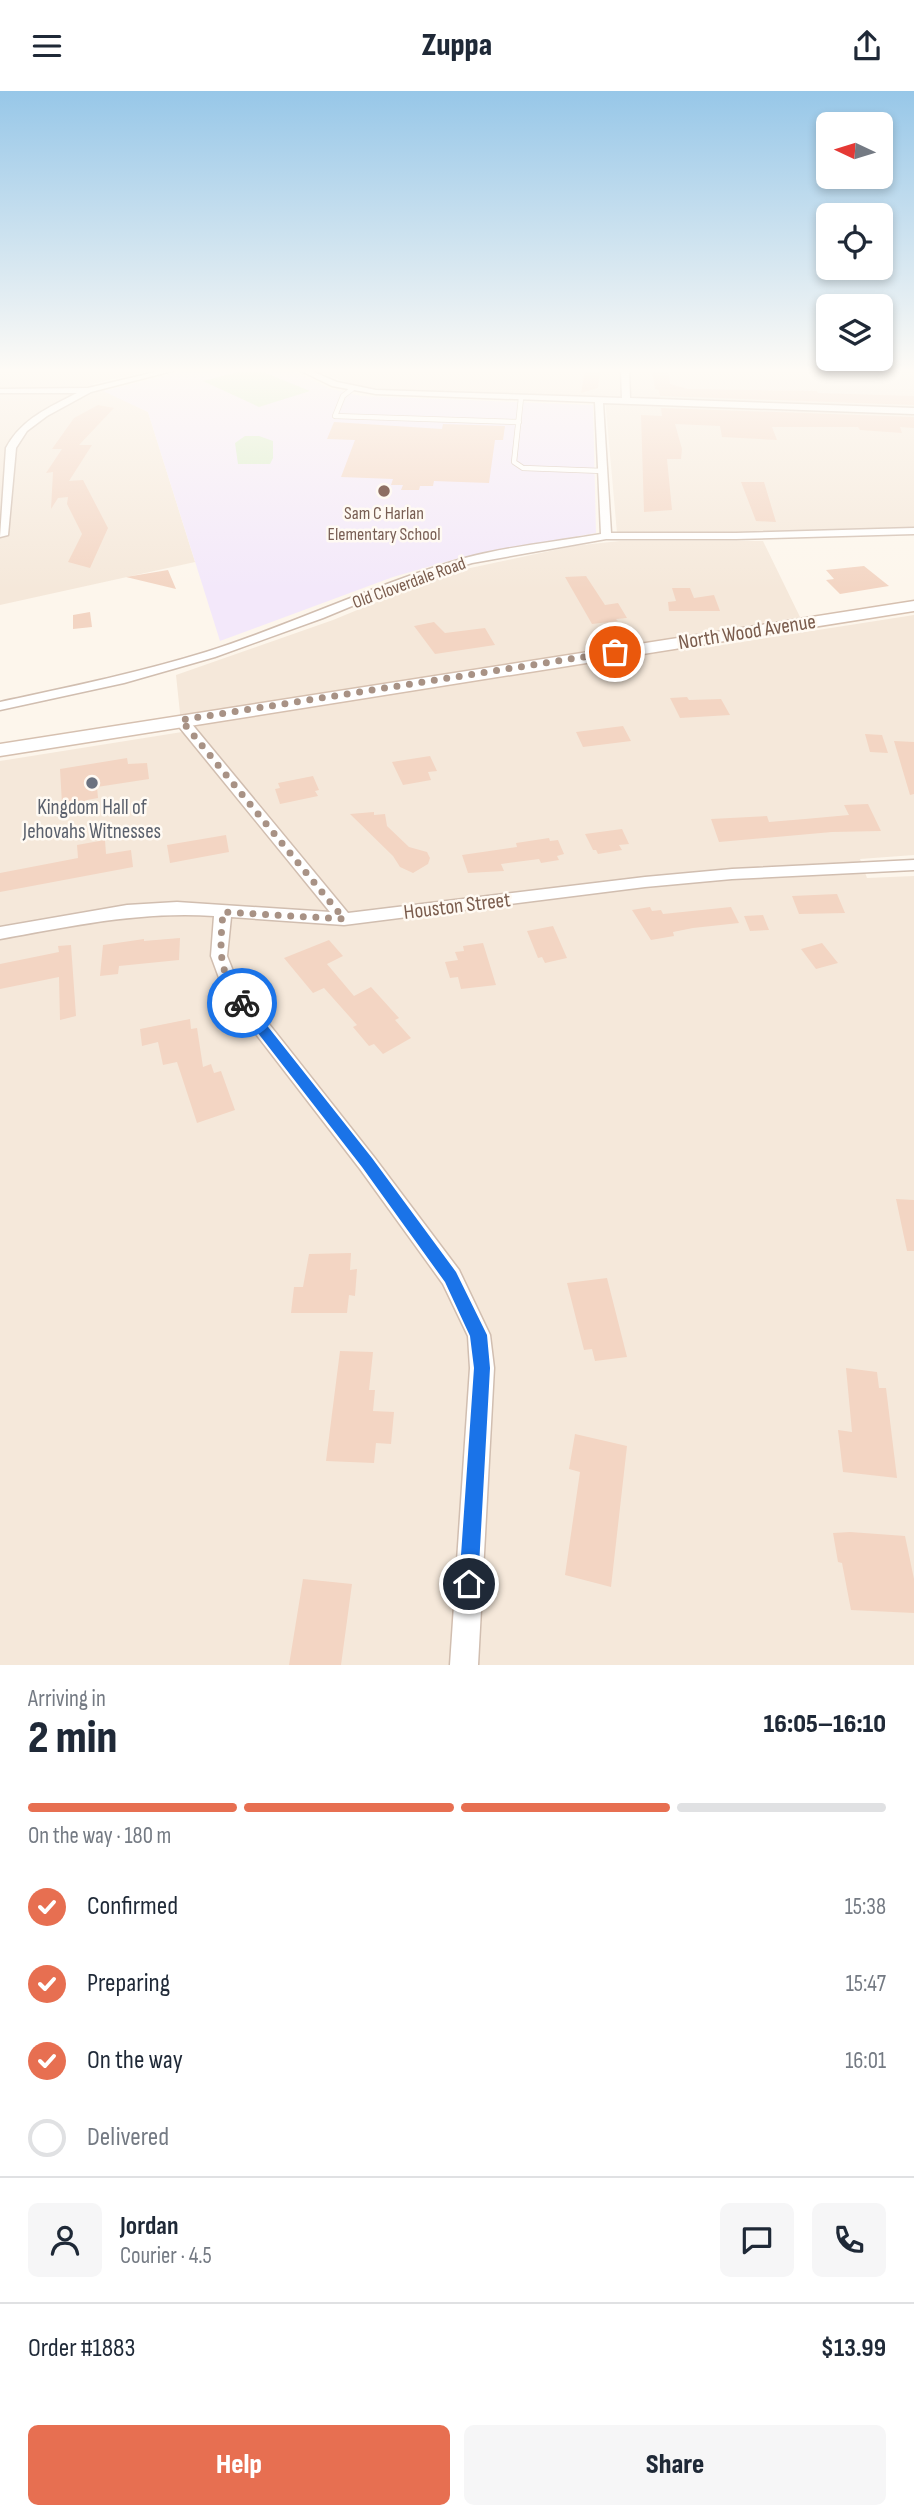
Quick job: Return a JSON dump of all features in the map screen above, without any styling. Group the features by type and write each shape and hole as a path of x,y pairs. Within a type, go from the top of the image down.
{"main road":[{"name":"North Wood Avenue","path":"0,750 914,605"}],"street":[{"path":"3,535 13,443"},
{"path":"602,443 606,537"},
{"name":"Old Cloverdale Road","path":"0,706 124,679 211,654 319,616 411,578 470,560 606,537 736,537 914,531"},
{"path":"181,720 344,919"},
{"name":"Houston Street","path":"0,933 127,911 177,908 344,919 645,882 732,874 914,865"},
{"path":"223,912 219,956 231,989 367,1163 451,1277 479,1335 482,1368 464,1665"}],"lane":[{"path":"516,443 514,462 523,468 603,471"}],"shaded area":[{"path":"0,443 158,443 195,562 0,605"},
{"name":"Sam C Harlan Elementary School","path":"158,443 594,443 596,533 459,558 393,577 220,641"},
{"path":"609,443 914,443 914,528 757,533 617,533"},
{"path":"620,541 763,541 800,617 693,634 703,648 914,615 914,855 860,859 867,878 914,876 914,1665 0,1665 0,761 182,732 176,675 333,620 447,573 573,546"}],"green space":[{"path":"235,443 273,443 273,458 270,464 238,464"}],"building":[{"path":"56,443 92,445 69,481 83,480 108,528 90,568 68,562 82,534 67,504 68,497 58,498 51,509 53,472 46,473 62,449 52,449"},
{"path":"354,443 495,443 489,483 434,481 433,486 420,486 419,490 401,490 403,485 391,485 393,479 341,477"},
{"path":"642,443 680,443 681,459 667,459 672,510 644,512"},
{"path":"741,482 764,482 776,522 756,521"},
{"path":"864,566 889,586 840,594 826,580 834,579 826,570"},
{"path":"168,570 176,589 126,577"},
{"path":"586,576 605,605 618,603 627,618 592,624 565,577"},
{"path":"672,588 690,588 694,598 714,595 720,611 669,611 668,602 676,601"},
{"path":"90,612 92,627 73,629 73,615"},
{"path":"434,622 445,633 485,628 495,645 435,654 414,626"},
{"path":"687,697 689,700 721,699 730,715 680,718 670,698"},
{"path":"623,726 631,741 583,747 576,732"},
{"path":"865,734 882,735 888,753 870,752"},
{"path":"894,741 914,742 914,794 910,795"},
{"path":"430,756 437,771 428,772 431,780 403,785 392,762"},
{"name":"Kingdom Hall of Jehovahs Witnesses","path":"127,758 128,764 147,763 149,779 97,787 98,798 87,800 87,806 73,808 73,802 62,804 60,769"},
{"path":"313,776 319,790 315,791 318,796 280,804 275,789 280,788 278,783"},
{"path":"868,804 881,831 832,832 719,842 711,819 767,816 769,822 849,815 844,805"},
{"path":"374,812 374,815 385,814 387,826 409,847 427,852 430,858 428,864 413,873 400,867 393,856 350,814"},
{"path":"622,829 629,844 619,845 622,850 598,854 585,834"},
{"path":"226,835 229,852 170,863 167,845"},
{"path":"549,838 550,841 558,840 564,854 557,856 559,860 541,863 539,859 501,864 504,871 468,873 462,855 517,847 516,843"},
{"path":"105,840 106,854 131,850 133,867 0,892 0,873 78,858 77,845"},
{"path":"837,894 845,913 799,914 792,896"},
{"path":"650,907 652,911 661,910 663,914 731,907 739,923 693,928 673,932 674,936 651,940 632,910"},
{"path":"763,915 769,930 750,931 744,916"},
{"path":"553,926 567,958 545,963 542,957 538,958 527,931"},
{"path":"180,938 179,960 119,966 118,974 100,976 103,945 144,939"},
{"path":"329,940 343,956 327,964 354,996 371,987 399,1018 395,1020 411,1038 383,1054 374,1044 369,1046 353,1027 357,1025 324,988 313,993 284,958"},
{"path":"483,943 496,985 461,989 458,977 450,978 445,962 458,960 455,952 464,951 463,946"},
{"path":"822,943 838,963 816,969 801,949"},
{"path":"71,945 76,1016 60,1020 59,977 0,989 0,964 59,952 58,946"},
{"path":"190,1019 191,1029 197,1028 203,1067 211,1064 214,1073 221,1071 235,1110 197,1123 177,1062 163,1065 158,1042 142,1046 140,1029"},
{"path":"896,1199 914,1200 914,1251 907,1251"},
{"path":"351,1253 350,1270 357,1269 355,1296 349,1295 347,1313 291,1313 294,1287 303,1287 309,1254"},
{"path":"607,1278 627,1357 595,1361 592,1349 584,1350 567,1283"},
{"path":"340,1351 373,1352 369,1390 375,1390 373,1411 394,1412 391,1444 376,1443 374,1463 326,1461"},
{"path":"846,1368 877,1372 879,1388 886,1388 897,1478 843,1472 838,1430 852,1432"},
{"path":"575,1434 627,1446 611,1587 565,1575 580,1472 569,1469"},
{"path":"833,1533 905,1536 914,1579 914,1613 851,1610"},
{"path":"303,1579 352,1584 341,1665 289,1665"}],"way so far":[{"path":"242,1003 231,989 219,956 223,912 344,919 181,720 615,652"}],"place":[{"name":"Sam C Harlan Elementary School","path":"384,491"},
{"name":"Kingdom Hall of Jehovahs Witnesses","path":"92,783"}],"route":[{"path":"242,1003 367,1163 451,1277 479,1335 482,1368 469,1584"}]}
